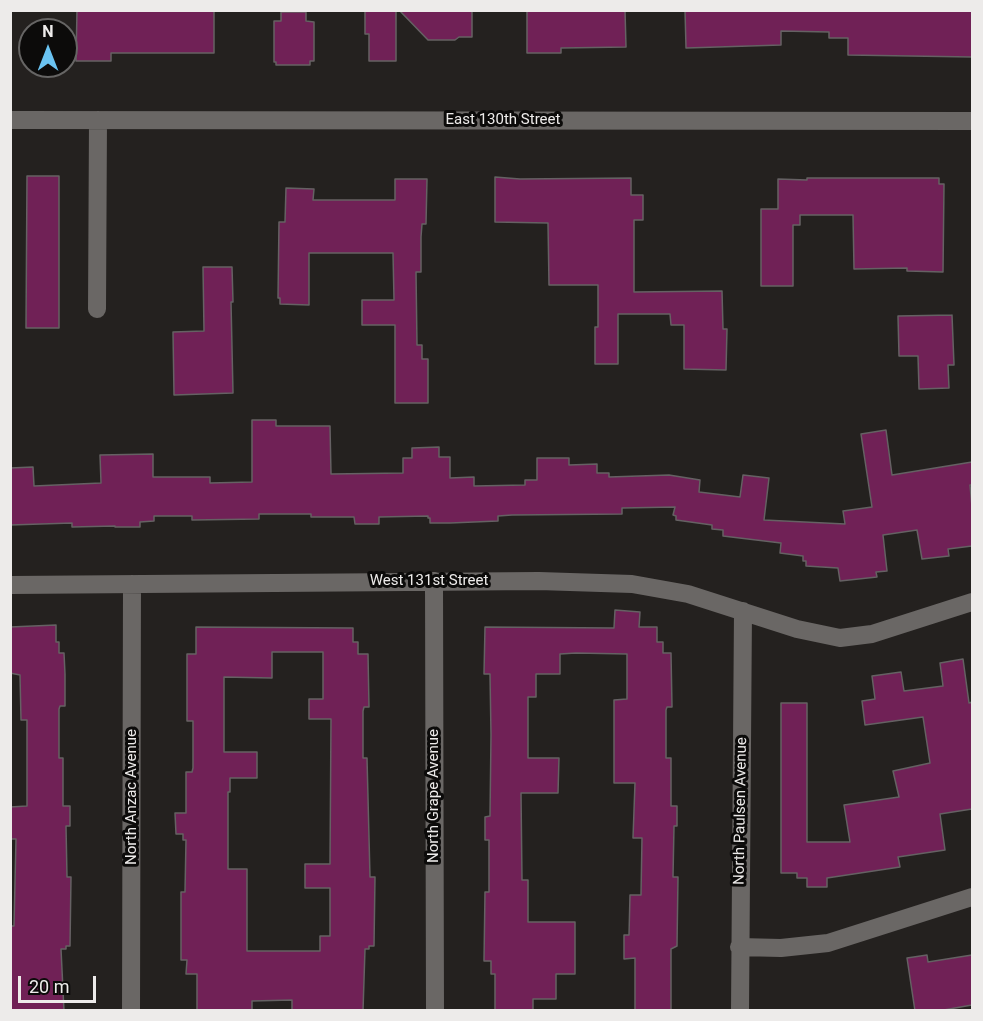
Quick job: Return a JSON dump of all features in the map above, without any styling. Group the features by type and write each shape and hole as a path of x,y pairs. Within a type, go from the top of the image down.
{"street":[{"name":"East 130th Street","path":"10,120 972,121"},
{"path":"98,120 98,309"},
{"name":"West 131st Street","path":"10,585 539,580 632,584 688,594 798,629 840,638 872,634 972,602"},
{"name":"North Grape Avenue","path":"434,581 435,1011"},
{"name":"North Anzac Avenue","path":"131,1011 132,584"},
{"name":"North Paulsen Avenue","path":"740,1011 743,610"},
{"path":"740,947 781,948 828,943 972,897"}],"building":[{"path":"77,10 214,10 214,53 111,53 111,61 78,61"},
{"path":"365,10 396,10 396,61 369,61 369,34 365,34"},
{"path":"399,10 472,10 472,37 459,37 455,40 428,40"},
{"path":"527,10 625,10 626,47 561,48 561,53 527,53"},
{"path":"685,10 972,10 972,57 848,55 848,38 829,38 829,32 781,31 781,45 686,48"},
{"path":"281,12 306,12 306,21 314,22 314,61 310,61 310,65 276,65 274,62 274,21 281,21"},
{"path":"27,176 59,176 59,328 26,328"},
{"path":"495,177 520,179 631,178 631,195 643,195 643,220 634,220 634,292 722,291 723,329 727,329 726,370 684,369 684,325 671,325 670,314 618,314 618,364 595,364 598,285 549,285 548,223 495,222"},
{"path":"807,178 939,178 939,184 944,184 943,272 907,271 907,268 854,269 853,215 800,215 800,225 793,225 793,286 761,286 761,209 778,209 778,179 807,180"},
{"path":"395,179 427,179 426,224 422,224 421,237 421,272 416,272 417,345 422,345 422,359 428,359 428,403 395,403 395,325 362,325 362,300 394,300 393,253 309,253 309,305 280,304 280,298 278,298 279,222 285,222 286,188 314,189 313,200 395,200"},
{"path":"203,267 232,267 233,393 174,395 173,332 204,331"},
{"path":"952,315 954,365 948,365 949,388 919,389 918,356 899,356 898,316"},
{"path":"252,420 276,420 276,426 330,426 331,474 403,473 403,458 412,458 412,448 439,447 439,457 450,457 450,478 474,477 474,486 525,485 525,480 537,480 537,458 569,458 569,465 597,464 597,473 609,473 609,477 669,475 700,480 699,492 740,497 743,475 769,478 764,520 845,524 843,511 872,507 861,434 886,430 892,475 972,462 972,485 970,485 972,546 948,549 949,556 922,559 917,530 883,535 887,571 876,572 877,577 840,581 838,568 806,566 803,556 780,553 781,543 723,536 723,530 712,529 712,525 676,520 676,516 673,515 675,507 622,508 622,514 512,515 498,516 498,521 450,523 430,523 428,516 379,517 379,524 355,524 354,517 259,514 259,519 192,520 192,516 154,516 154,521 140,522 140,527 72,527 72,523 10,525 10,468 33,467 34,486 101,483 100,455 153,454 153,477 210,477 210,483 252,482"},
{"path":"615,610 640,612 639,627 657,627 657,642 663,642 663,653 671,653 672,707 667,707 666,710 666,758 671,758 671,806 677,806 677,826 674,826 673,877 678,877 677,946 671,949 671,1011 635,1011 635,958 624,959 624,935 629,935 630,895 641,895 642,838 633,838 635,783 614,783 614,700 627,699 627,654 576,653 560,654 560,674 536,674 536,697 528,697 528,758 559,758 558,793 521,793 522,880 528,880 528,922 575,922 575,974 556,974 556,999 533,999 533,1011 495,1011 495,974 491,974 491,961 484,961 485,892 489,892 489,840 485,840 485,817 490,816 491,735 490,674 484,674 485,627 614,628"},
{"path":"56,625 56,642 59,642 59,653 64,653 65,674 65,706 60,706 59,709 59,758 63,758 63,806 70,806 70,826 66,826 67,877 71,877 70,946 61,949 64,1011 11,1011 10,926 14,926 16,839 10,839 10,807 27,806 27,720 21,720 20,675 10,673 10,627"},
{"path":"196,627 353,628 353,642 358,642 358,654 368,654 369,707 364,707 363,711 363,758 367,758 370,877 375,877 374,946 365,949 363,1011 292,1011 292,1000 252,1001 252,1011 197,1011 197,974 186,974 187,960 181,960 181,892 185,892 186,840 183,840 183,834 176,834 175,813 186,813 186,772 192,772 193,768 193,721 187,721 187,654 196,654","holes":["272,652 323,652 323,699 309,699 309,719 331,719 330,864 305,864 305,888 330,888 330,936 320,936 320,951 247,951 247,869 228,869 228,792 230,792 230,778 257,778 257,752 224,752 224,677 272,678"]},
{"path":"963,659 969,703 972,702 972,809 940,814 945,850 898,857 900,867 827,878 827,887 807,887 807,878 797,878 797,873 781,873 781,703 807,703 807,842 850,842 844,805 899,797 893,771 930,763 923,717 865,725 862,701 875,699 872,676 901,672 904,691 943,686 940,663"},
{"path":"927,955 928,962 972,955 972,1005 938,1011 915,1011 907,958"}]}
